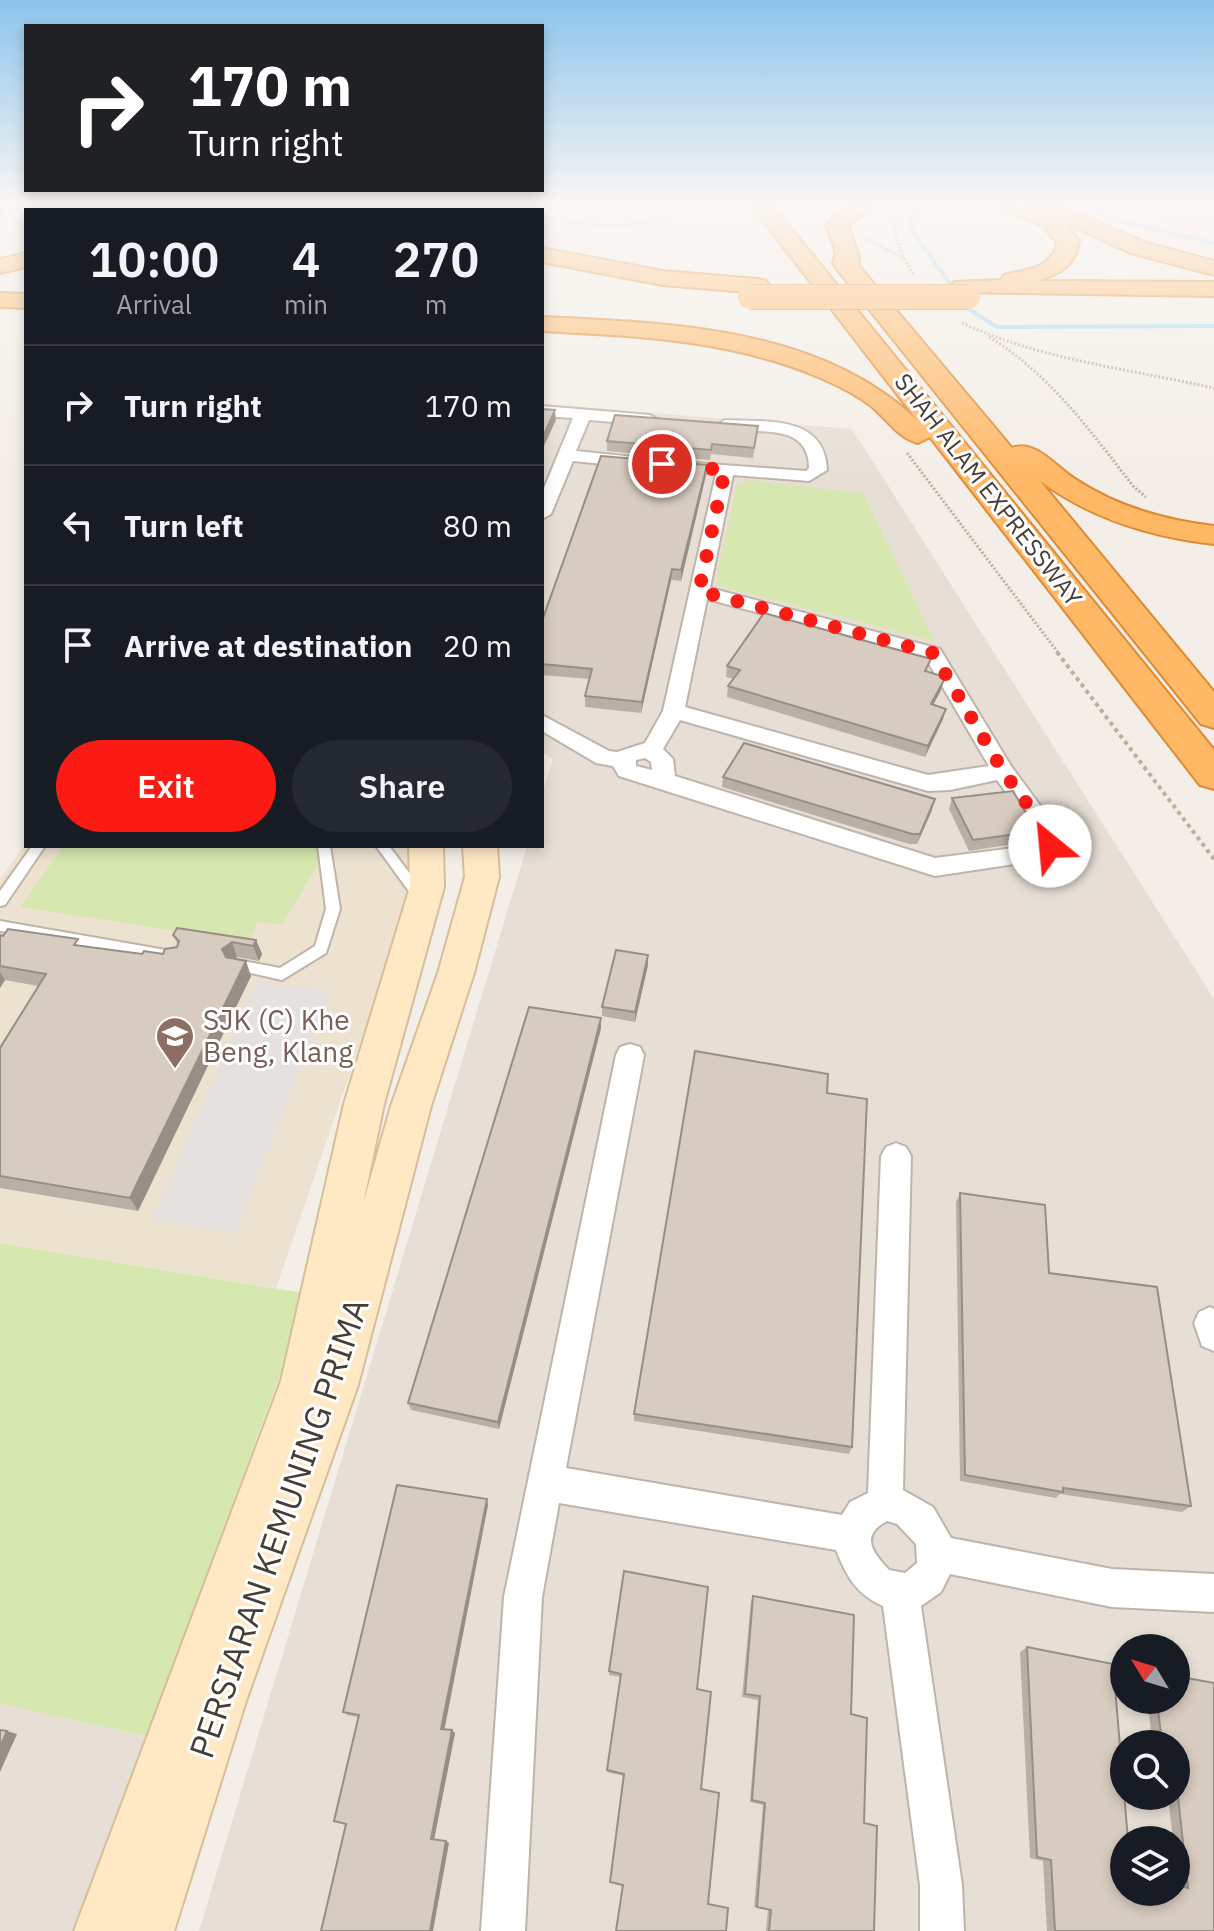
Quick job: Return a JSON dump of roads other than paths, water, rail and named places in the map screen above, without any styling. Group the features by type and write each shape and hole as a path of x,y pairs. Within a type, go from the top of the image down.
{"highway":[{"path":"635,296 661,295"},
{"name":"SHAH ALAM EXPRESSWAY","path":"831,295 1214,776"},
{"name":"SHAH ALAM EXPRESSWAY","path":"871,295 1214,716"},
{"path":"1050,295 1214,304"},
{"path":"1128,298 1214,298"},
{"path":"0,300 24,301"},
{"path":"544,324 689,334 783,356 821,370 874,396 905,425 980,483"},
{"path":"938,377 985,410 1016,446 1053,480 1079,497 1149,523 1214,535"}],"street":[{"path":"544,411 662,421"},
{"path":"544,509 583,415"},
{"path":"567,455 725,470 815,474 819,465 814,444 802,433 710,424"},
{"path":"651,751 674,711 725,470"},
{"path":"624,760 627,771 632,775 664,781 935,867 1034,854 1050,846 1049,834 1003,771 933,653 699,591"},
{"path":"674,711 928,783 950,782 1003,771"},
{"path":"544,723 604,758 624,760 635,752 651,751 662,759 664,781"},
{"name":"PERSIARAN KEMUNING PRIMA","path":"104,1931 304,1381 354,1148 423,902 429,863 426,848"},
{"name":"PERSIARAN KEMUNING PRIMA","path":"144,1931 219,1701 335,1385 398,1153 456,973 482,877 480,848"},
{"path":"503,1931 523,1597 548,1483 630,1055"},
{"path":"354,1148 398,1153"},
{"path":"885,1503 896,1156"},
{"path":"548,1483 853,1535"},
{"path":"885,1503 897,1504 920,1517 933,1540 935,1553 929,1577 911,1591 900,1592 875,1584 864,1574 853,1548 853,1535 856,1523 864,1513 885,1503"},
{"path":"935,1553 1112,1588 1214,1593"},
{"path":"900,1592 941,1885 942,1931"}],"lane":[{"path":"0,901 38,848"},
{"path":"238,965 282,974 321,949 333,909 324,848"},
{"path":"383,848 423,902"},
{"path":"0,926 176,957"}],"waterway":[{"path":"958,295 967,308 997,327 1214,326"}],"place":[{"name":"SJK (C) Khe Beng, Klang","path":"175,1070"}]}
